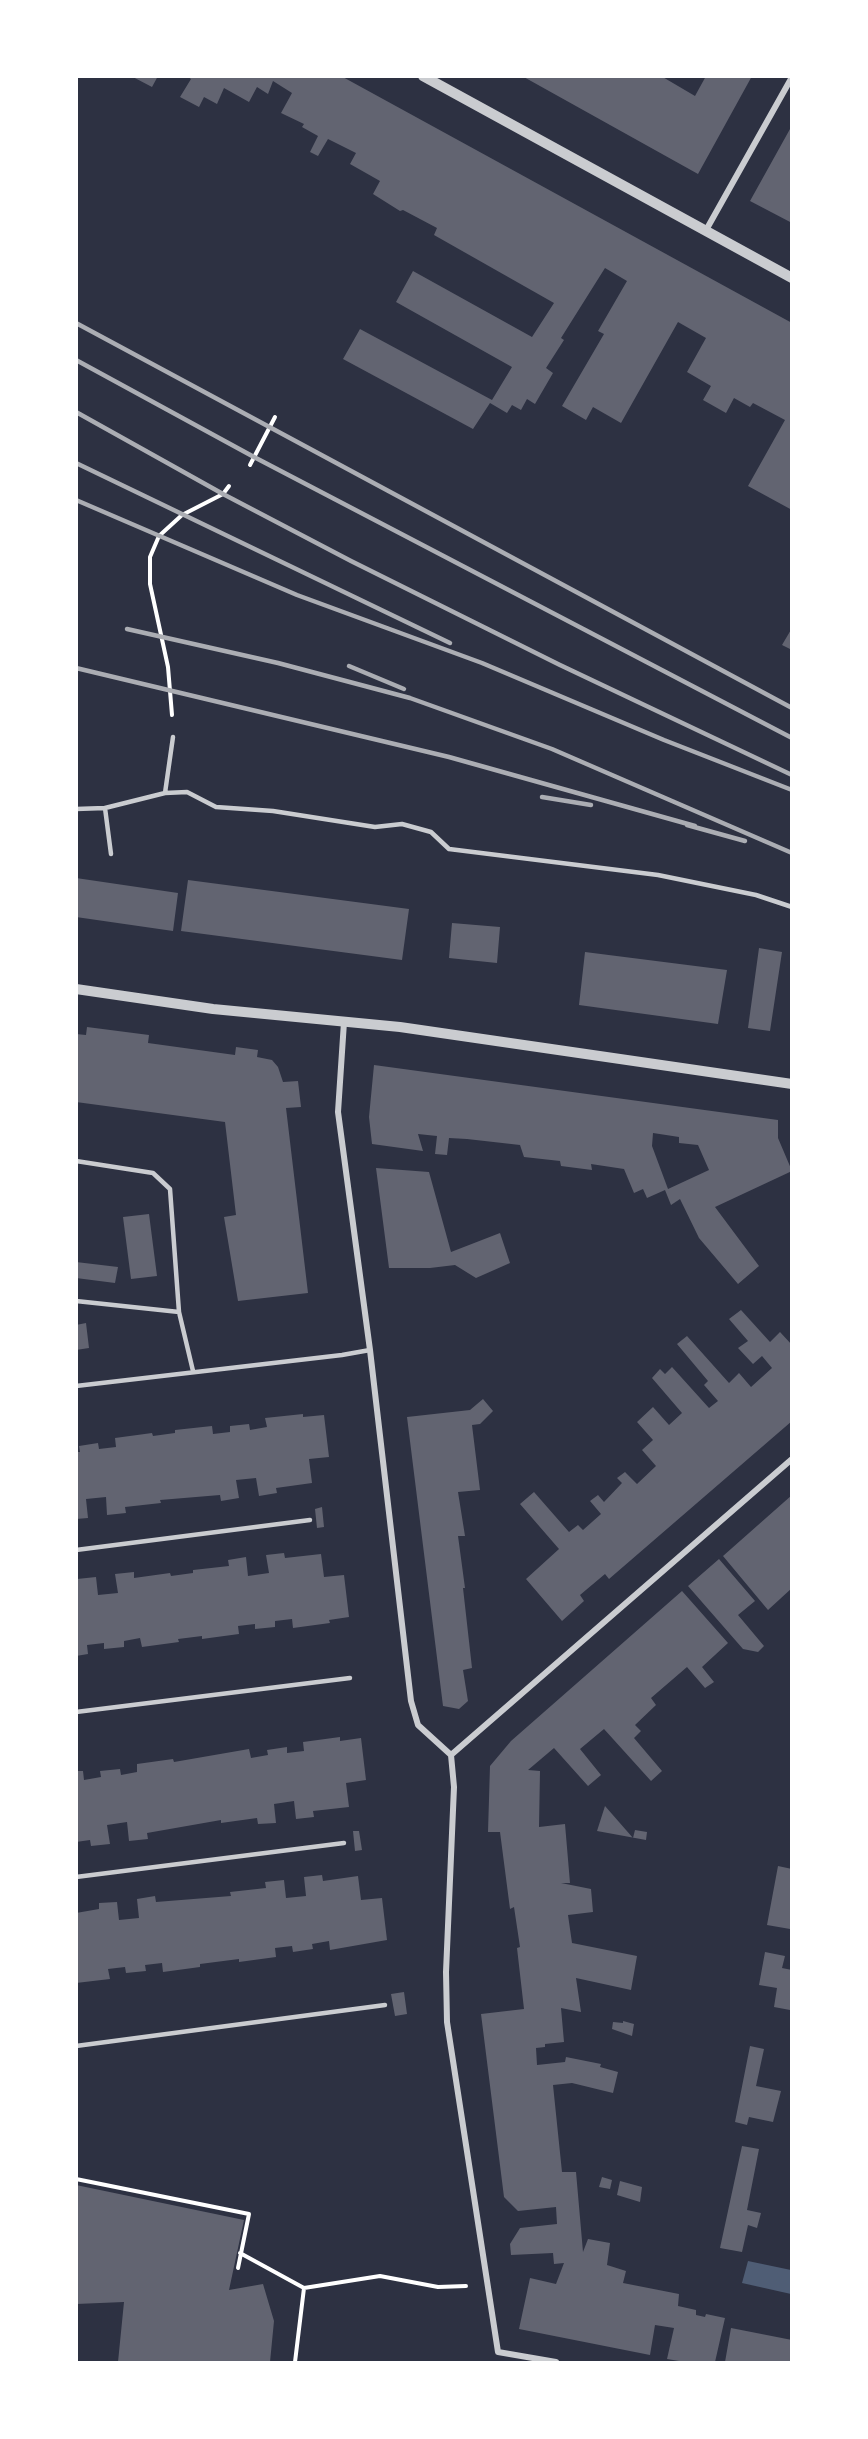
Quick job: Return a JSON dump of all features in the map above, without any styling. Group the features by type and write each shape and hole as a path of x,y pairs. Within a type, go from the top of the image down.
{"street":[{"path":"423,76 792,278"},
{"path":"705,232 792,77"},
{"path":"76,989 213,1010 400,1027 792,1084"},
{"path":"344,1022 338,1112 370,1350 411,1701 418,1725 451,1755 454,1787 446,1972 447,2022 498,2352 556,2362"},
{"path":"451,1755 792,1459"}],"lane":[{"path":"165,793 173,736"},
{"path":"76,809 105,808 165,793 187,792 216,807 273,812 375,827 402,824 431,832 449,849 658,875 756,896 792,907"},
{"path":"105,808 111,854"},
{"path":"76,1161 153,1173 170,1189 179,1312 193,1371"},
{"path":"76,1301 179,1312"},
{"path":"76,1386 370,1350"},
{"path":"76,1550 310,1520"},
{"path":"76,1712 350,1678"},
{"path":"76,1876 344,1843"},
{"path":"76,2046 385,2005"}],"path":[{"path":"250,465 276,417"},
{"path":"173,736 172,693 150,584 150,557 159,536 182,515 223,494 229,486"},
{"path":"76,2179 249,2214 238,2268"},
{"path":"240,2253 304,2288 380,2276 438,2287 489,2284"},
{"path":"296,2362 304,2288"}],"water":[{"path":"748,2261 791,2270 791,2294 742,2283"}],"building":[{"path":"131,76 158,76 152,87"},
{"path":"187,76 341,76 792,323 792,510 748,486 785,420 753,403 750,407 734,398 726,413 703,400 711,386 687,372 706,338 678,322 621,423 593,407 586,420 562,406 604,334 598,331 627,281 605,268 561,338 564,340 546,368 553,373 535,404 527,399 521,410 512,405 507,413 490,403 473,429 343,359 360,329 492,400 512,367 396,302 413,271 532,337 554,303 434,235 437,228 403,210 400,211 373,194 380,181 350,164 356,153 328,139 318,156 310,152 318,136 302,127 304,124 281,113 292,93 273,81 268,94 257,87 249,102 224,88 217,104 204,97 199,107 180,97 191,79"},
{"path":"522,76 661,76 695,96 706,76 752,76 698,174"},
{"path":"790,129 792,130 792,223 750,201"},
{"path":"792,628 792,650 782,645"},
{"path":"76,878 178,893 173,931 76,917"},
{"path":"188,880 409,909 402,960 181,931"},
{"path":"452,923 500,927 497,963 449,958"},
{"path":"759,948 782,952 770,1031 748,1028"},
{"path":"585,952 727,970 718,1024 579,1005"},
{"path":"87,1027 149,1035 148,1043 235,1055 236,1047 258,1050 257,1057 272,1060 278,1067 283,1082 298,1081 301,1107 286,1108 308,1293 238,1301 224,1217 236,1215 225,1122 76,1102 76,1034 86,1035"},
{"path":"374,1065 778,1120 778,1138 792,1171 715,1207 759,1266 738,1284 699,1238 680,1199 671,1205 665,1190 647,1198 643,1189 634,1193 624,1169 591,1164 592,1170 561,1166 560,1161 524,1157 520,1145 467,1139 449,1138 447,1155 435,1154 437,1136 418,1134 423,1151 372,1144 369,1117","holes":["653,1133 679,1137 679,1143 698,1145 709,1170 668,1189 652,1146"]},
{"path":"376,1168 429,1172 451,1252 500,1233 510,1263 476,1278 455,1265 430,1268 389,1268"},
{"path":"149,1214 157,1276 131,1279 123,1217"},
{"path":"76,1262 118,1267 115,1283 76,1278"},
{"path":"741,1310 770,1342 780,1332 792,1345 792,1421 609,1579 605,1574 580,1595 584,1601 562,1621 526,1579 559,1549 520,1504 534,1492 569,1532 578,1525 583,1530 601,1514 590,1501 598,1495 604,1502 622,1483 617,1478 625,1472 637,1484 656,1466 642,1450 653,1440 637,1422 653,1407 669,1425 682,1413 652,1378 660,1369 665,1374 672,1367 709,1408 718,1401 704,1385 708,1381 677,1344 687,1336 729,1383 739,1373 751,1387 772,1368 762,1356 753,1364 738,1348 748,1341 729,1319"},
{"path":"86,1323 89,1348 76,1350 76,1325"},
{"path":"483,1399 493,1411 480,1424 472,1425 480,1490 458,1492 465,1536 458,1536 472,1668 463,1670 468,1701 459,1709 443,1706 407,1417 470,1410"},
{"path":"303,1414 303,1417 324,1415 329,1457 309,1459 312,1483 276,1488 277,1493 259,1496 256,1478 236,1480 239,1498 221,1501 220,1495 160,1500 161,1503 125,1507 126,1513 107,1515 106,1497 86,1499 88,1518 76,1519 76,1452 80,1452 79,1446 98,1443 99,1449 116,1447 115,1438 152,1433 153,1436 175,1433 175,1430 212,1426 213,1434 230,1432 230,1426 249,1424 250,1430 267,1427 265,1418"},
{"path":"792,1495 792,1588 768,1610 723,1556"},
{"path":"322,1507 324,1527 317,1528 315,1509"},
{"path":"284,1553 285,1558 321,1554 324,1577 344,1575 349,1617 329,1620 330,1623 293,1628 292,1619 275,1621 275,1627 255,1629 255,1624 238,1626 239,1634 202,1639 202,1636 178,1639 179,1642 142,1647 140,1638 124,1641 124,1647 104,1649 104,1643 87,1645 88,1654 76,1656 77,1579 96,1577 98,1595 118,1593 115,1574 134,1572 134,1578 170,1573 171,1576 193,1573 193,1570 229,1566 228,1560 246,1557 248,1576 269,1573 266,1555"},
{"path":"719,1559 755,1601 738,1615 764,1646 758,1652 743,1649 688,1586"},
{"path":"682,1591 728,1643 702,1667 714,1682 705,1688 687,1667 651,1698 656,1705 635,1725 641,1731 634,1738 662,1771 651,1781 604,1729 580,1749 601,1775 588,1786 554,1748 528,1770 540,1771 539,1827 565,1824 570,1883 561,1883 591,1889 593,1912 568,1915 572,1943 637,1956 631,1990 576,1978 581,2012 561,2008 564,2042 545,2044 545,2047 536,2048 537,2065 565,2062 566,2057 601,2064 600,2067 618,2072 613,2093 572,2083 553,2085 562,2172 576,2172 583,2252 588,2239 610,2243 607,2265 626,2271 623,2283 679,2294 678,2306 696,2310 696,2315 705,2317 706,2314 725,2318 715,2362 685,2362 667,2359 674,2328 655,2325 650,2355 519,2329 530,2278 556,2284 564,2263 554,2264 553,2253 511,2255 510,2244 520,2228 557,2224 556,2207 518,2211 504,2197 481,2014 524,2009 517,1948 520,1947 514,1907 510,1909 500,1832 488,1832 490,1766 511,1741"},
{"path":"340,1737 340,1741 361,1738 366,1780 346,1783 349,1807 313,1811 314,1817 296,1819 294,1801 274,1804 276,1823 258,1824 257,1818 221,1823 221,1820 147,1833 148,1839 129,1841 127,1822 107,1825 110,1844 91,1846 90,1840 76,1842 76,1771 83,1771 84,1780 101,1777 100,1771 120,1769 121,1775 137,1772 137,1764 173,1759 174,1762 249,1749 251,1758 268,1755 267,1750 287,1747 287,1753 304,1751 303,1742"},
{"path":"605,1806 633,1838 597,1831"},
{"path":"635,1830 647,1832 646,1840 633,1838"},
{"path":"353,1831 359,1831 362,1850 355,1851"},
{"path":"778,1866 792,1869 790,1929 767,1925"},
{"path":"322,1875 323,1881 358,1876 361,1900 382,1898 387,1940 330,1950 329,1941 312,1944 313,1949 293,1952 292,1946 275,1948 276,1957 200,1964 200,1967 163,1972 162,1963 145,1965 146,1971 126,1973 125,1967 108,1969 110,1979 76,1983 76,1913 99,1909 99,1903 117,1902 119,1920 139,1918 137,1899 155,1896 156,1902 231,1896 230,1892 266,1888 265,1882 284,1880 286,1898 306,1896 304,1877"},
{"path":"765,1952 785,1956 782,1968 792,1970 790,2010 774,2007 777,1988 759,1985"},
{"path":"404,1992 407,2014 395,2016 391,1994"},
{"path":"623,2021 634,2024 632,2036 612,2029 613,2022 623,2023"},
{"path":"750,2046 764,2049 756,2086 781,2091 773,2122 749,2117 747,2125 735,2122"},
{"path":"742,2146 759,2149 747,2210 761,2213 757,2228 748,2225 742,2252 720,2248"},
{"path":"602,2177 612,2180 610,2189 599,2187"},
{"path":"620,2181 642,2187 640,2202 617,2195"},
{"path":"76,2185 244,2220 229,2290 263,2284 274,2321 270,2362 118,2362 124,2302 76,2304"},
{"path":"731,2328 792,2340 792,2362 725,2362"}],"railway":[{"path":"76,323 792,708"},
{"path":"76,360 254,457 792,738"},
{"path":"76,412 223,494 351,561 560,665 792,775"},
{"path":"76,463 450,643"},
{"path":"76,500 297,595 482,663 664,740 792,790"},
{"path":"127,629 278,663 410,698 552,749 792,853"},
{"path":"349,666 404,689"},
{"path":"76,668 449,757 695,826"},
{"path":"542,797 591,805"},
{"path":"687,825 745,841"}]}
